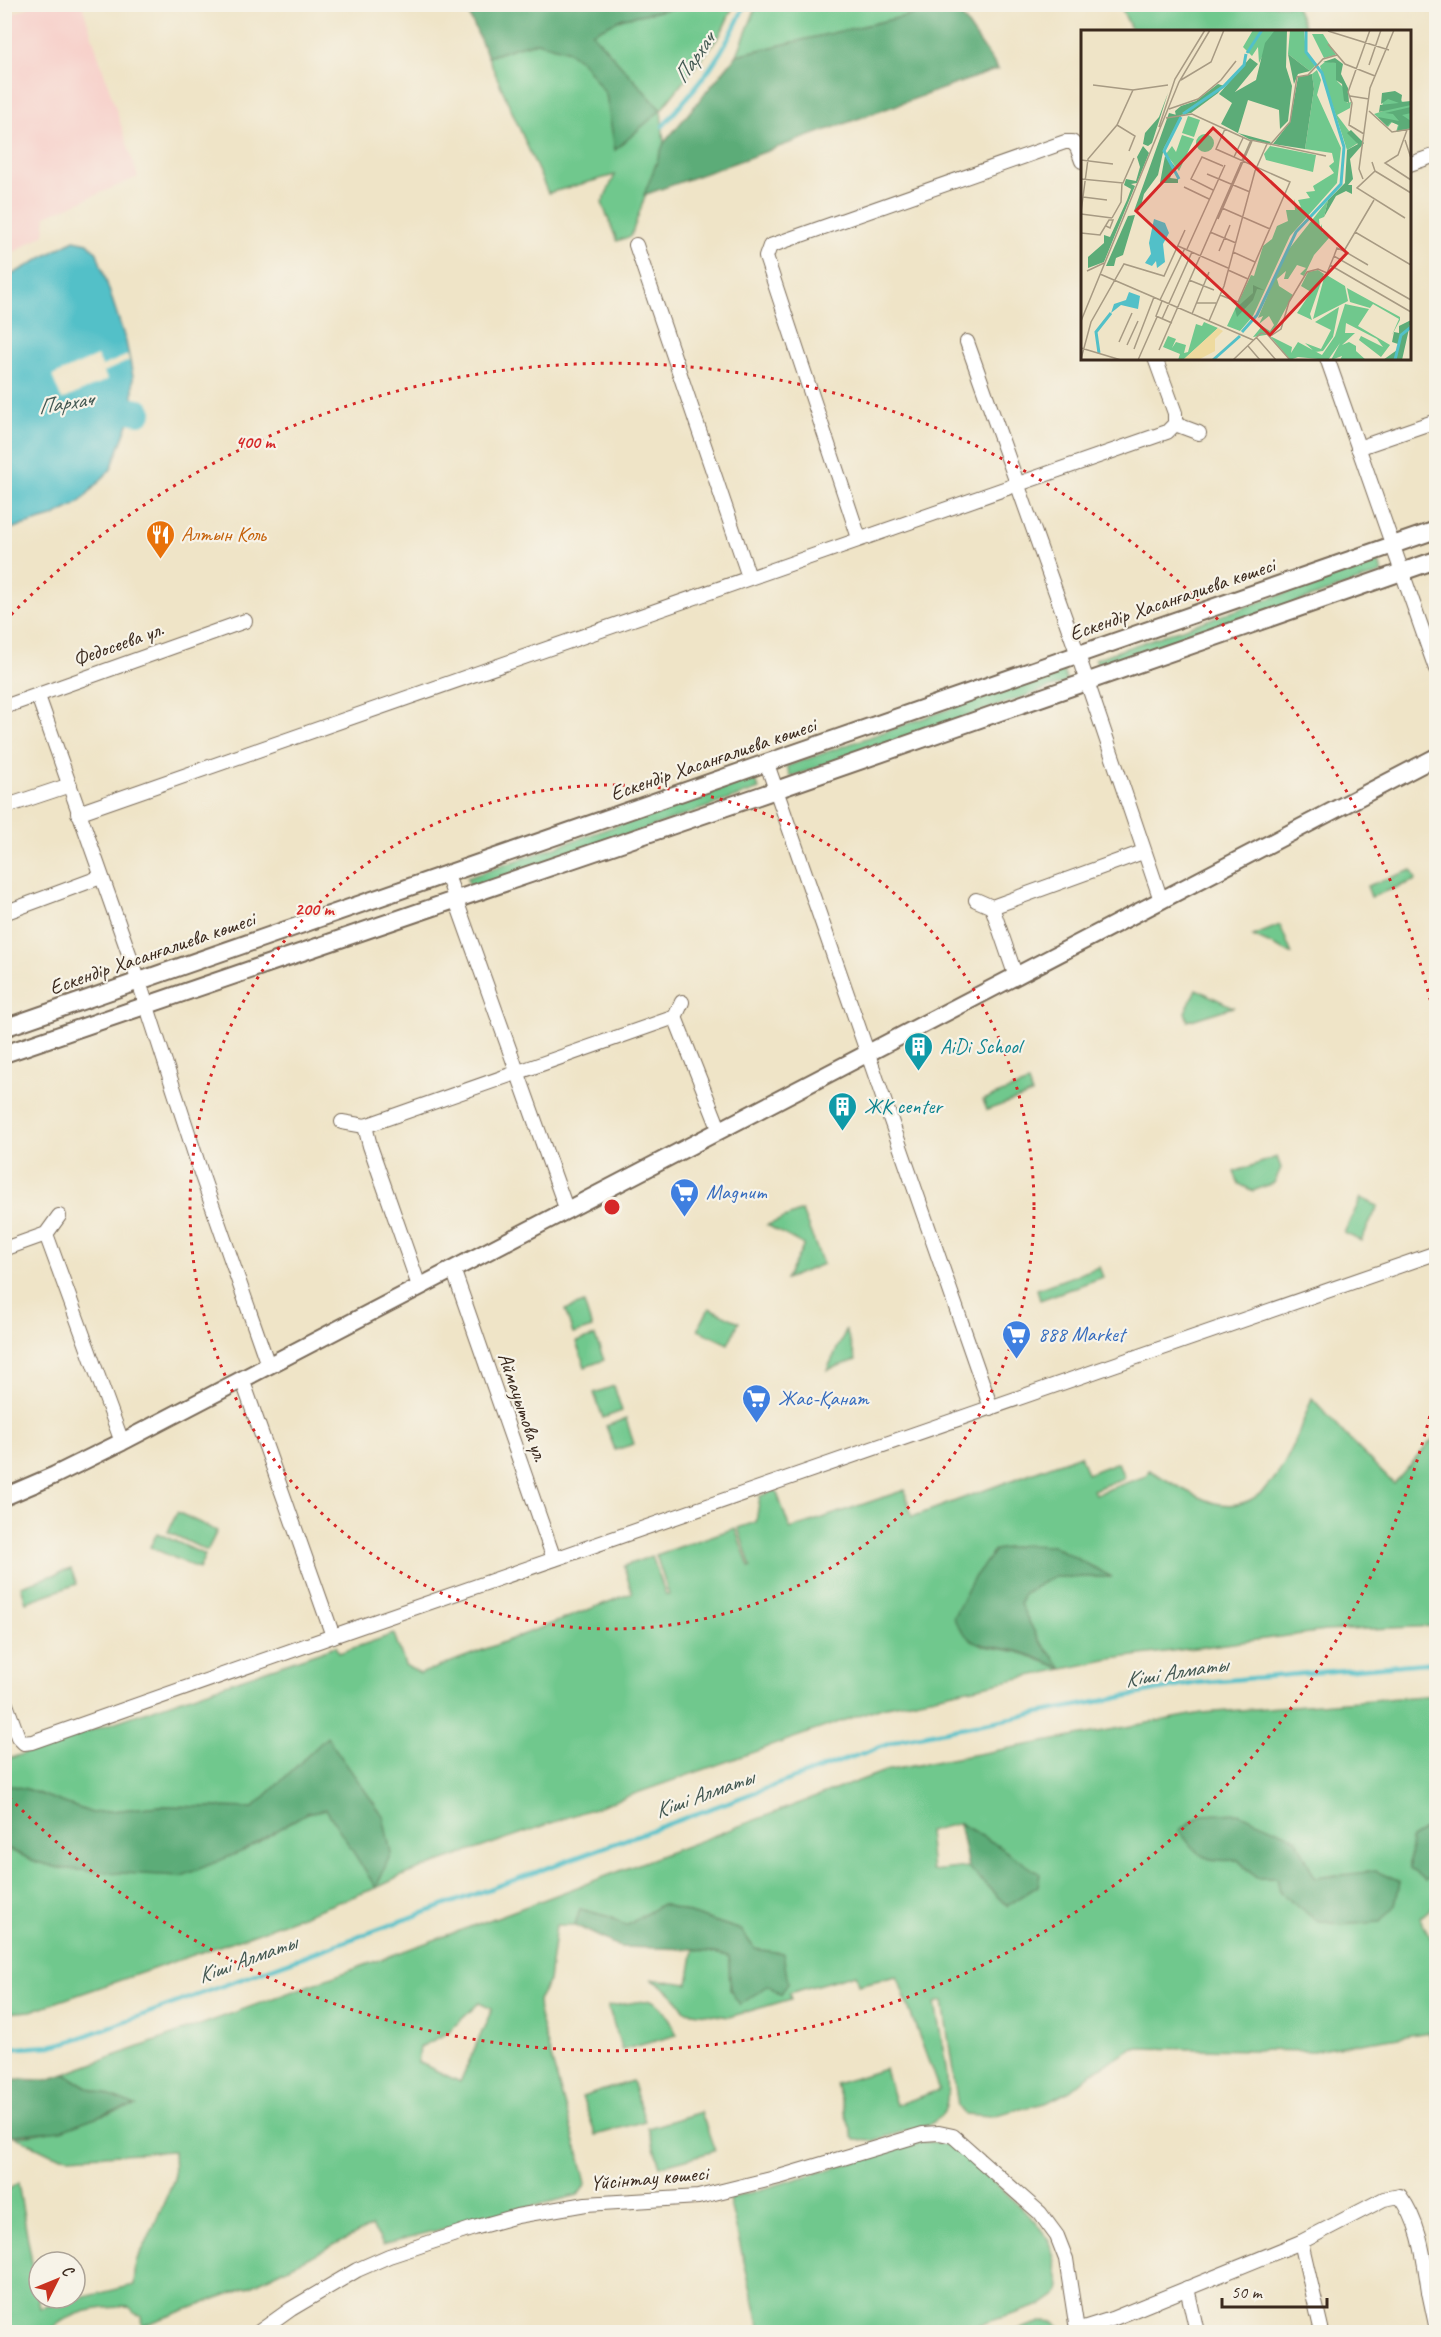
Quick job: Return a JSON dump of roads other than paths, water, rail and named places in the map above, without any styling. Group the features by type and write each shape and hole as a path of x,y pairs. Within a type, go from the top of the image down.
{"street":[{"path":"859,538 766,257 770,246 1065,142 1072,142 1081,156"},
{"path":"1411,164 1437,154"},
{"path":"636,245 749,577"},
{"path":"967,342 1078,655 1161,900"},
{"path":"78,813 1167,432 1175,424 1175,413 1156,360"},
{"path":"1328,360 1437,669"},
{"path":"1358,448 1437,421"},
{"path":"1175,424 1199,433"},
{"name":"Ескендір Хасанғалиева көшесі","path":"4,1028 1437,530"},
{"path":"4,1054 776,790 1437,560"},
{"name":"Федосеева ул.","path":"4,707 245,621"},
{"path":"38,696 140,982 202,1176 268,1365"},
{"path":"4,1497 56,1476 122,1442 1437,757"},
{"path":"767,764 991,1408"},
{"path":"4,807 70,785"},
{"path":"976,900 992,906 1143,852"},
{"path":"447,875 567,1210"},
{"path":"4,913 101,877"},
{"path":"992,906 1016,977"},
{"path":"342,1122 365,1126 675,1017 682,1002"},
{"path":"675,1017 720,1131"},
{"path":"365,1126 419,1286"},
{"path":"4,1249 46,1234 59,1216"},
{"path":"46,1234 122,1442"},
{"path":"4,1699 18,1737 24,1743 32,1743 333,1636 1437,1253"},
{"name":"Аймауытова ул.","path":"453,1269 554,1559"},
{"path":"242,1379 333,1636"},
{"name":"Үйсінтау көшесі","path":"259,2332 291,2309 357,2270 389,2256 474,2228 517,2216 586,2204 698,2197 779,2177 923,2134 939,2133 953,2136 1015,2189 1040,2213 1057,2236 1066,2259 1077,2330 1112,2319 1187,2288"},
{"path":"1197,2332 1187,2288 1301,2242 1384,2199 1400,2196 1409,2208 1421,2242 1433,2292 1437,2325"},
{"path":"1301,2242 1322,2332"}],"water":[{"path":"74,240 88,243 97,253 126,342 133,376 133,411 111,469 79,503 52,517 4,529 4,279"}],"waterway":[{"name":"Пархач","path":"663,126 719,55 745,4"},
{"name":"Пархач","path":"133,411 139,412"},
{"name":"Кіші Алматы","path":"4,2049 50,2046 71,2041 902,1739 1196,1683 1436,1662"}],"place":[{"name":"Алтын Коль","path":"160,560"},
{"name":"AiDi School","path":"919,1072"},
{"name":"ЖК center","path":"843,1132"},
{"name":"Magnum","path":"685,1218"},
{"name":"888 Market","path":"1017,1360"},
{"name":"Жас-Қанат","path":"757,1424"}]}
